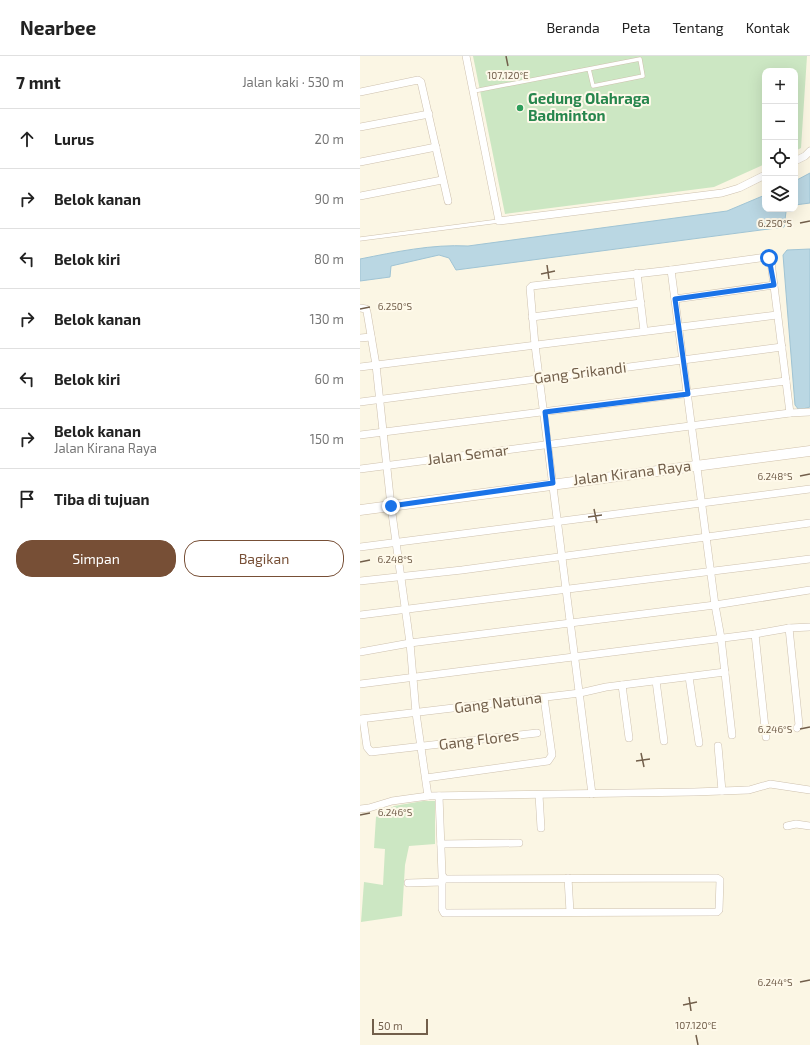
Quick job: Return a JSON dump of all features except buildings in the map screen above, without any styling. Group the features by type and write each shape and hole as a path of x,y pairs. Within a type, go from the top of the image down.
{"street":[{"path":"466,56 499,221 722,193 739,188 763,176"},
{"path":"360,92 418,80 422,83 442,180 448,201"},
{"path":"360,128 429,114"},
{"path":"360,162 436,147"},
{"path":"798,160 810,151"},
{"path":"360,196 442,180"},
{"path":"592,794 576,657 532,317 530,289 532,286 672,270 765,257 769,258 771,262 790,413"},
{"path":"672,270 683,361 693,426 696,465 711,571 714,605 721,638 732,735"},
{"path":"637,273 644,331"},
{"path":"675,299 774,285"},
{"path":"532,317 641,303"},
{"path":"360,308 366,309 367,312 376,365 391,506 406,609 414,677 416,713 428,796"},
{"path":"360,367 777,315"},
{"path":"360,338 371,337"},
{"name":"Gang Srikandi","path":"360,402 782,347"},
{"path":"360,435 786,382"},
{"name":"Jalan Semar","path":"360,469 790,413 810,412"},
{"name":"Jalan Kirana Raya","path":"360,510 553,483 810,451"},
{"path":"360,547 810,489"},
{"path":"360,581 810,523"},
{"path":"360,615 810,559"},
{"path":"360,652 410,643 571,624 714,605 810,590"},
{"path":"789,628 799,725 798,728"},
{"path":"360,684 755,634 789,628 810,628"},
{"path":"755,634 766,736"},
{"name":"Gang Natuna","path":"362,719 544,698 622,685 725,672"},
{"path":"689,676 699,743"},
{"path":"656,681 664,741"},
{"path":"622,685 629,738"},
{"path":"426,778 548,761 552,756 544,698"},
{"path":"362,719 364,748"},
{"name":"Gang Flores","path":"364,748 371,752 538,733"},
{"path":"718,746 722,791"},
{"path":"360,808 369,808 392,800 428,796 722,791 749,790 770,784 810,790"},
{"path":"539,794 541,828"},
{"path":"408,883 442,879 717,878 720,880 718,911 444,912 442,909 442,879 439,796"},
{"path":"787,826 796,824 810,826"},
{"path":"441,844 519,843"},
{"path":"568,878 570,912"}],"lane":[{"path":"474,91 640,59 644,76 592,86 589,69"},
{"path":"360,239 499,221"}],"green space":[{"path":"473,56 807,56 801,148 798,150 798,68 762,68 762,165 714,187 505,214"},
{"path":"423,801 435,801 435,844 409,846 405,865 402,916 361,922 364,882 383,885 385,849 374,848 376,817 394,806"}],"water":[{"path":"810,173 810,203 798,205 798,179"},
{"path":"762,196 762,212 786,212 784,227 456,270 449,258 439,255 391,266 390,277 360,281 360,259 414,249 441,246 468,246 727,211"},
{"path":"810,249 810,407 799,410 795,405 783,255 787,250"}],"place":[{"name":"Gedung Olahraga Badminton","path":"520,108"}],"route":[{"path":"391,506 553,483 545,412 688,394 675,299 774,285 771,262 769,258"}]}
